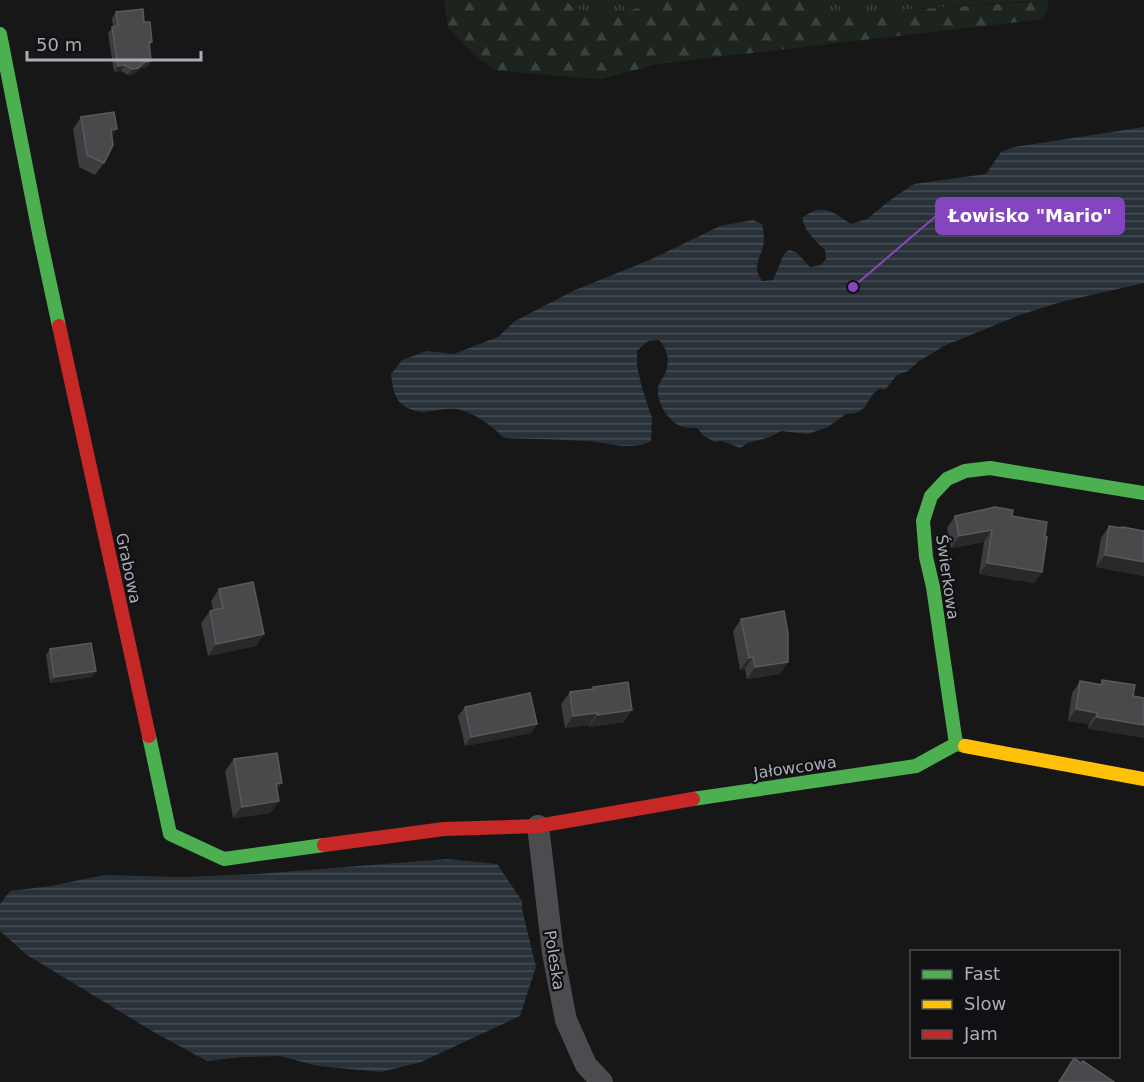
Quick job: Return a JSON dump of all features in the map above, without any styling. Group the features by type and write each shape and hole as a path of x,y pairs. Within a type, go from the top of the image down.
{"street":[{"name":"Grabowa","path":"0,34 40,237 170,834 225,859 444,829"},
{"name":"Świerkowa","path":"956,744 933,587 926,557 923,521 931,496 947,478 965,471 990,468 1144,493"},
{"name":"Jałowcowa","path":"444,829 538,826 716,795 916,766 956,744"},
{"path":"956,744 1144,779"},
{"name":"Poleska","path":"538,826 553,953 566,1020 585,1065 602,1082"}],"green space":[{"path":"444,0 562,0 588,14 612,15 638,8 649,0 823,0 815,16 1031,2 1031,0 1048,0 1048,6 1043,19 657,64 601,79 496,70 474,55 448,28"},
{"path":"562,0 649,0 638,8 612,15 588,14"},
{"path":"823,0 1031,0 1031,1 814,16"}],"shaded area":[{"path":"1144,127 1144,283 1061,302 1020,315 946,345 919,361 908,371 897,375 885,390 880,388 864,408 856,413 846,414 828,427 808,434 781,431 740,448 722,441 715,442 704,436 697,428 678,425 666,414 659,399 658,387 668,362 665,348 659,340 648,341 637,351 637,366 652,418 651,441 635,446 586,441 504,438 488,424 469,413 456,409 418,411 405,406 395,395 391,374 402,360 427,351 454,354 498,337 515,321 575,290 652,259 720,226 753,220 762,224 763,245 757,270 762,281 773,280 784,254 789,250 796,252 810,267 821,265 826,259 825,250 803,223 802,218 816,210 828,210 851,224 867,219 914,184 986,174 1001,152 1014,147"},
{"path":"447,859 497,864 522,901 536,967 520,1016 421,1062 381,1072 318,1066 280,1056 207,1061 152,1031 27,955 0,931 0,904 10,891 51,886 104,875 182,877 258,874"}],"building":[{"path":"143,9 144,22 150,22 151,61 132,69 125,65 118,66 112,27 118,26 116,12"},
{"path":"114,112 117,129 111,130 113,145 104,163 87,155 81,117"},
{"path":"995,507 1013,510 1012,516 1047,522 1042,572 987,563 992,530 959,536 955,516"},
{"path":"1109,526 1144,531 1144,562 1105,555"},
{"path":"253,582 264,634 216,644 210,611 223,608 219,589"},
{"path":"784,611 788,633 788,662 755,667 753,657 749,658 741,619"},
{"path":"91,643 96,671 54,677 50,649"},
{"path":"1102,680 1135,685 1133,696 1144,698 1144,725 1097,717 1097,713 1076,709 1080,681 1102,685"},
{"path":"628,682 632,710 573,716 570,692"},
{"path":"530,693 537,724 471,737 465,707"},
{"path":"277,753 282,783 276,784 279,801 242,807 234,759"},
{"path":"1074,1058 1081,1063 1083,1061 1114,1082 1059,1082"}],"traffic: fast":[{"path":"0,34 59,326"},
{"path":"956,744 933,587 926,557 923,521 931,496 947,479 965,471 990,468 1144,493"},
{"path":"149,736 170,834 224,859 324,845"},
{"path":"693,799 916,766 956,744 965,746"}],"traffic: slow":[{"path":"965,746 1144,779"}],"traffic: jam":[{"path":"59,326 149,736"},
{"path":"324,845 444,829 538,826 693,799"}],"place":[{"name":"Łowisko \"Mario\"","path":"853,287"}]}
